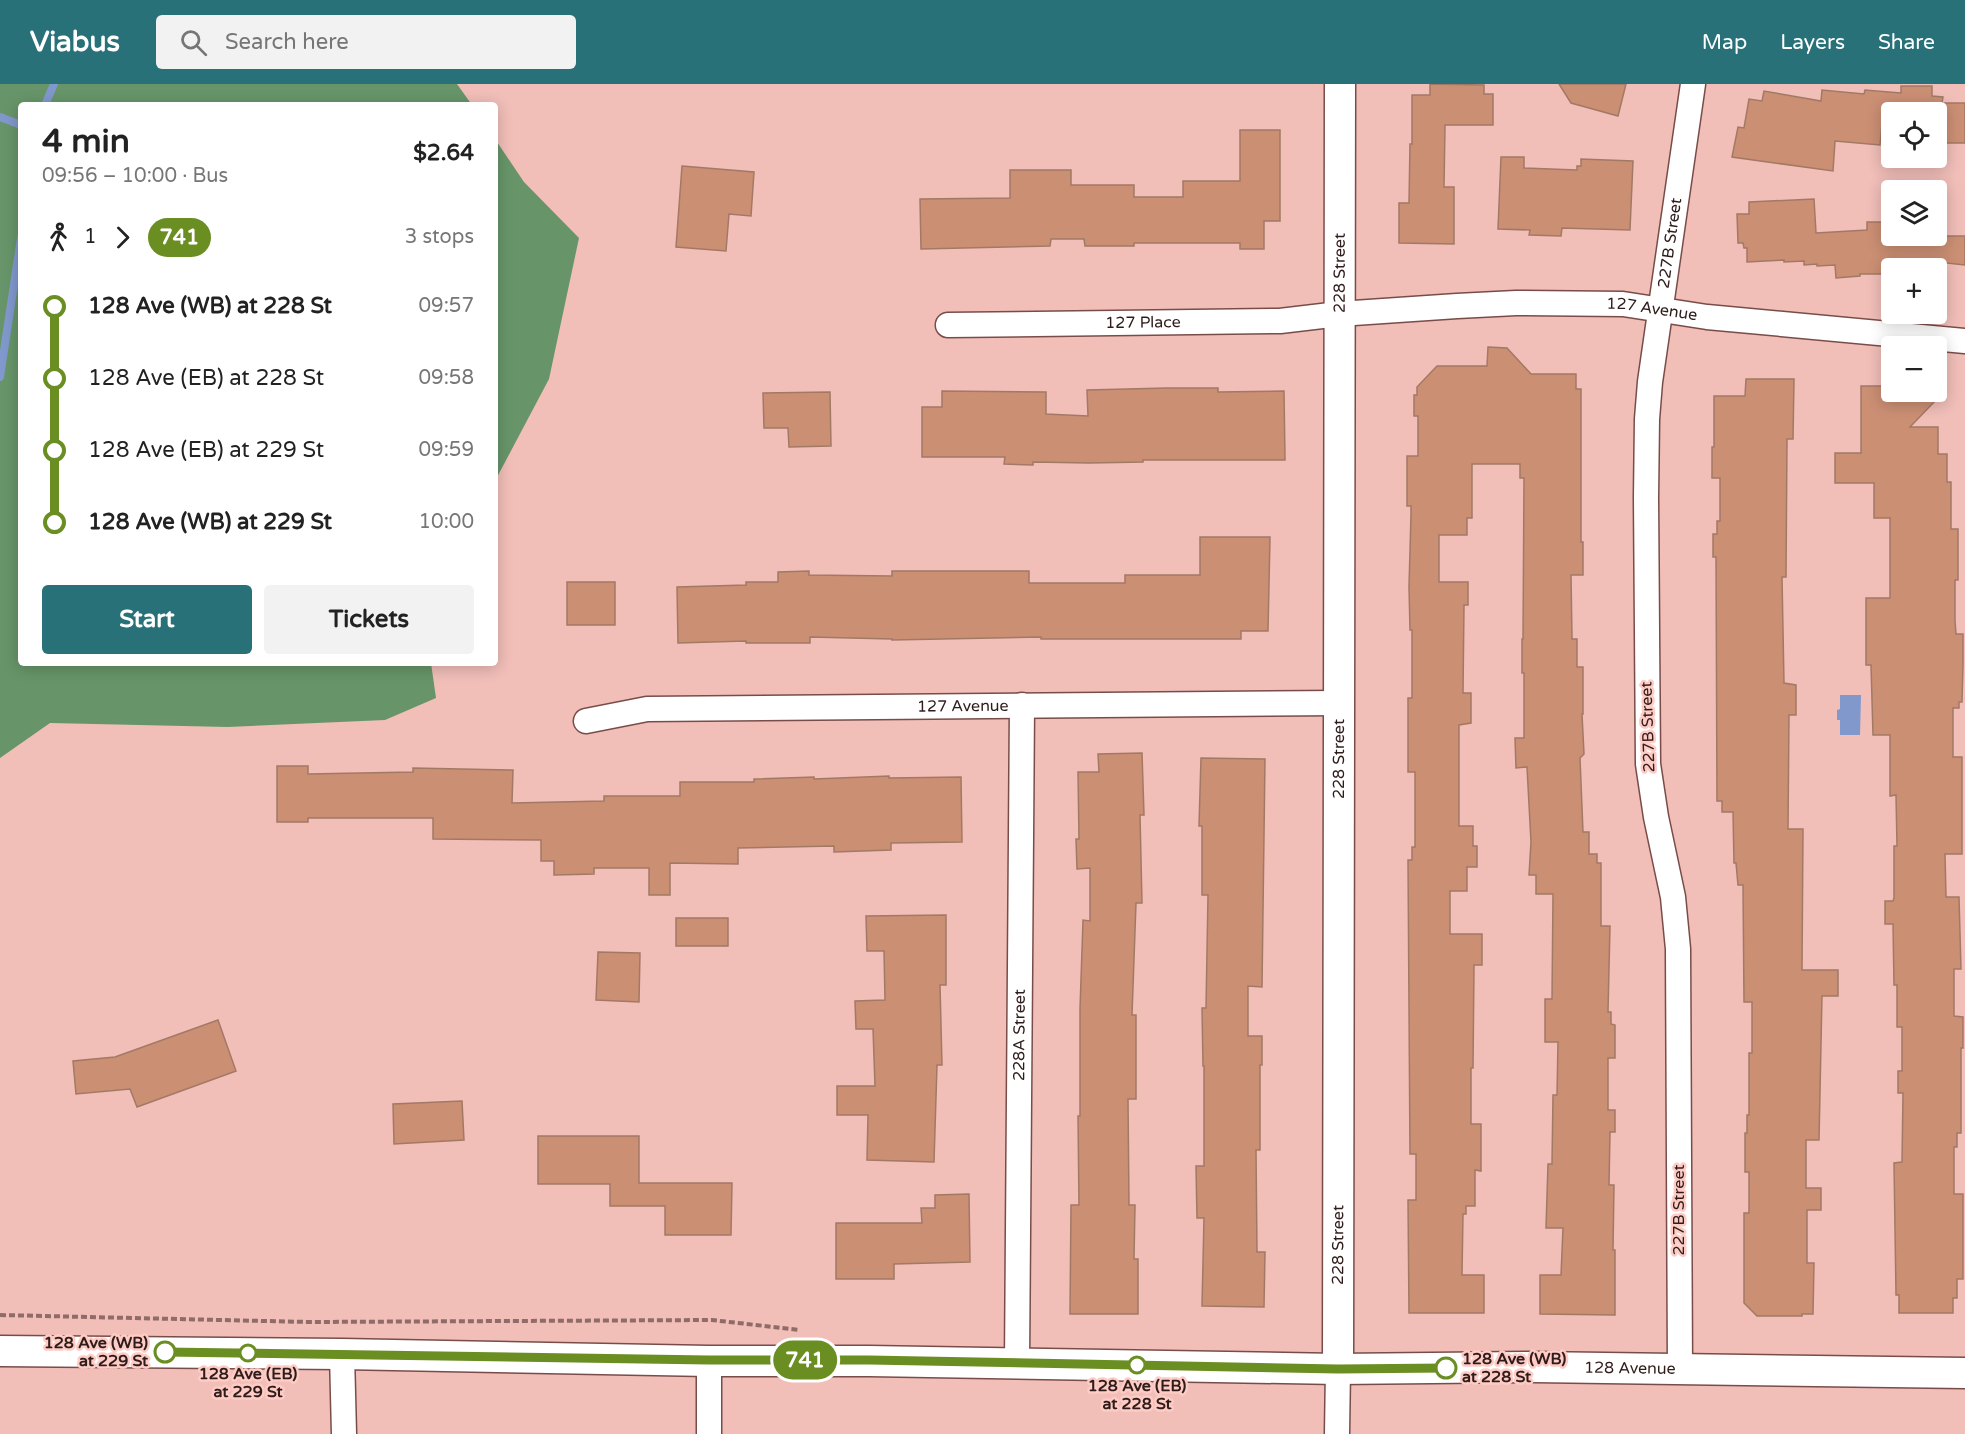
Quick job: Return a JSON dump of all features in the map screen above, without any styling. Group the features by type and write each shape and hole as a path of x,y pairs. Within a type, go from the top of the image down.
{"street":[{"name":"228 Street","path":"1337,1434 1340,84"},
{"name":"227B Street","path":"1680,1370 1678,949 1673,897 1651,790 1647,726 1646,497 1647,418 1659,309 1693,84"},
{"name":"127 Avenue","path":"1339,314 1516,303 1623,304 1707,317 1965,341"},
{"name":"127 Place","path":"948,325 1280,321 1339,314"},
{"name":"127 Avenue","path":"586,721 647,709 1339,703"},
{"name":"228A Street","path":"1017,1363 1023,705"},
{"name":"128 Avenue","path":"0,1351 869,1360 1338,1369 1534,1367 1965,1373"},
{"path":"342,1354 344,1434"},
{"path":"709,1360 709,1434"}],"path":[{"path":"0,1315 309,1322 712,1320 806,1331"}],"green space":[{"path":"0,84 457,84 470,102 18,102 18,666 431,666 436,698 385,720 228,727 50,723 0,758"},
{"path":"498,143 524,182 579,238 549,379 498,475"}],"water":[{"path":"1840,695 1861,695 1860,735 1840,735 1837,710 1840,709"}],"building":[{"path":"1430,84 1484,85 1484,94 1493,94 1493,125 1445,125 1444,187 1454,187 1454,244 1399,243 1399,203 1409,203 1412,95 1430,95"},
{"path":"1559,84 1626,84 1618,116 1571,103"},
{"path":"1901,86 1932,86 1932,96 1943,97 1942,102 1881,102 1880,145 1835,141 1833,171 1732,157 1738,127 1744,128 1749,99 1762,101 1764,91 1821,101 1822,90 1864,94 1865,90 1901,93"},
{"path":"1947,103 1965,103 1965,143 1947,143"},
{"path":"1240,130 1280,130 1280,221 1264,221 1264,249 1240,249 1240,243 1134,243 1134,246 1085,246 1084,239 1051,239 1050,246 921,249 920,199 1010,198 1010,170 1071,170 1071,185 1134,185 1134,197 1183,197 1183,181 1240,181"},
{"path":"1501,157 1524,157 1524,168 1577,170 1577,166 1581,166 1581,159 1633,161 1630,230 1562,228 1561,236 1529,235 1530,230 1498,229"},
{"path":"682,166 754,172 751,216 729,214 726,251 676,247"},
{"path":"1814,199 1816,233 1867,230 1867,222 1881,222 1881,246 1947,246 1947,236 1965,236 1965,265 1947,263 1947,258 1881,258 1881,274 1860,274 1860,276 1836,278 1835,265 1804,265 1804,261 1784,262 1784,260 1747,262 1747,248 1744,248 1743,243 1738,243 1737,214 1749,214 1749,202"},
{"path":"1488,347 1507,348 1531,374 1576,374 1576,389 1581,389 1583,575 1571,575 1572,639 1577,639 1577,667 1583,667 1584,754 1580,758 1583,832 1589,832 1589,854 1597,854 1597,863 1601,863 1601,926 1610,926 1608,1012 1611,1012 1611,1024 1615,1025 1615,1058 1608,1058 1608,1110 1615,1110 1615,1132 1610,1132 1609,1185 1614,1185 1615,1315 1540,1314 1540,1275 1561,1275 1563,1228 1546,1228 1548,1164 1552,1164 1553,1095 1557,1095 1558,1042 1545,1042 1545,999 1552,999 1553,894 1536,894 1536,875 1529,875 1531,842 1527,767 1516,768 1515,738 1524,738 1522,639 1524,478 1520,478 1520,464 1472,464 1472,518 1467,518 1467,535 1439,535 1439,582 1468,582 1468,605 1464,605 1463,693 1471,693 1471,723 1459,725 1459,826 1473,826 1473,846 1477,846 1477,867 1467,867 1467,891 1450,891 1450,934 1482,934 1482,965 1474,965 1473,1068 1471,1068 1471,1124 1481,1124 1481,1171 1475,1170 1475,1206 1466,1206 1466,1214 1463,1214 1462,1275 1484,1275 1484,1313 1409,1313 1408,1200 1416,1200 1416,1154 1410,1154 1408,860 1412,860 1412,847 1415,847 1415,772 1408,772 1408,698 1412,698 1412,630 1410,630 1409,587 1411,506 1407,506 1407,456 1418,456 1418,416 1414,416 1414,395 1417,395 1417,387 1437,366 1487,366"},
{"path":"1746,379 1794,379 1793,439 1787,439 1786,577 1782,577 1784,683 1796,685 1796,715 1789,715 1788,829 1803,829 1802,970 1838,970 1838,996 1822,996 1819,1140 1806,1140 1806,1188 1821,1188 1821,1210 1807,1210 1807,1263 1814,1263 1813,1314 1802,1314 1802,1316 1757,1316 1744,1303 1744,1213 1749,1213 1749,1172 1745,1172 1745,1133 1747,1133 1747,1115 1749,1115 1752,1002 1744,1002 1743,885 1738,885 1736,863 1734,863 1733,812 1722,812 1722,801 1717,801 1716,557 1713,557 1713,534 1717,534 1717,521 1720,521 1720,478 1712,478 1712,447 1714,447 1714,396 1745,396"},
{"path":"1861,386 1881,386 1881,402 1934,402 1910,427 1938,427 1938,454 1947,454 1947,482 1951,482 1951,529 1958,529 1955,621 1956,634 1963,634 1963,664 1962,702 1959,702 1959,708 1953,708 1953,757 1962,757 1962,854 1945,854 1946,897 1959,897 1961,969 1954,969 1954,1016 1963,1017 1961,1133 1957,1133 1957,1147 1954,1147 1954,1194 1963,1194 1963,1279 1957,1279 1957,1298 1953,1298 1953,1313 1899,1313 1899,1295 1896,1295 1894,1163 1902,1162 1903,1093 1898,1093 1898,1071 1902,1071 1902,1027 1897,1027 1893,924 1885,924 1885,901 1893,901 1894,898 1894,846 1897,846 1896,795 1890,796 1890,735 1873,735 1871,665 1866,665 1866,598 1890,598 1890,518 1874,518 1874,483 1835,483 1835,453 1861,453"},
{"path":"1218,388 1218,392 1284,391 1285,460 1033,462 1033,465 1004,464 1005,457 922,457 922,407 942,407 942,391 1046,392 1046,414 1088,416 1087,390"},
{"path":"830,392 831,446 789,447 788,428 764,428 763,393"},
{"path":"1200,537 1270,537 1268,631 1241,631 1241,639 1041,639 1041,637 892,640 810,637 810,643 746,643 746,641 678,643 677,587 778,582 778,572 809,571 809,575 892,576 892,571 1029,571 1029,583 1125,583 1125,575 1200,575"},
{"path":"567,582 615,582 615,625 567,625"},
{"path":"1142,753 1144,815 1140,815 1142,903 1136,903 1132,1015 1136,1015 1136,1099 1128,1099 1129,1205 1135,1205 1134,1259 1138,1259 1138,1314 1070,1314 1071,1205 1079,1205 1078,1116 1080,1116 1083,920 1090,921 1090,868 1077,869 1078,772 1099,772 1098,754"},
{"path":"1201,758 1265,759 1262,987 1248,986 1248,1036 1262,1036 1260,1150 1256,1150 1257,1252 1265,1252 1264,1307 1202,1306 1204,1218 1197,1218 1196,1166 1204,1166 1202,1008 1206,1008 1208,895 1202,895 1202,826 1199,826"},
{"path":"277,766 308,766 308,774 413,772 413,768 513,770 512,803 604,801 604,796 680,796 680,782 754,782 754,779 814,777 814,779 889,776 889,778 961,777 962,842 891,843 891,850 834,852 834,846 738,848 738,864 670,863 670,895 649,895 649,868 594,868 594,874 554,875 554,861 541,861 541,840 433,839 433,818 308,818 308,822 277,822"},
{"path":"946,915 946,985 940,985 942,1065 937,1065 934,1162 867,1160 868,1115 837,1115 837,1086 875,1086 873,1029 856,1029 855,1001 885,1000 884,951 867,951 866,916"},
{"path":"676,918 728,918 728,946 676,946"},
{"path":"598,952 640,953 639,1002 596,1000"},
{"path":"218,1020 236,1071 137,1107 130,1089 76,1094 73,1061 115,1057"},
{"path":"462,1101 464,1140 394,1144 393,1104"},
{"path":"538,1136 639,1136 639,1183 732,1183 731,1235 665,1235 665,1206 610,1206 610,1184 538,1184"},
{"path":"969,1194 970,1262 894,1264 894,1279 836,1279 836,1223 922,1223 921,1208 935,1208 935,1195"}],"waterway":[{"path":"46,102 54,84"},
{"path":"0,117 18,124"},
{"path":"0,377 18,258"}],"bus line":[{"name":"741","path":"165,1352 709,1360 869,1360 1338,1369 1446,1368"}],"place":[{"name":"128 Ave (WB) at 229 St","path":"165,1352"},
{"name":"128 Ave (EB) at 229 St","path":"248,1353"},
{"name":"128 Ave (EB) at 228 St","path":"1137,1365"},
{"name":"128 Ave (WB) at 228 St","path":"1446,1368"}]}
